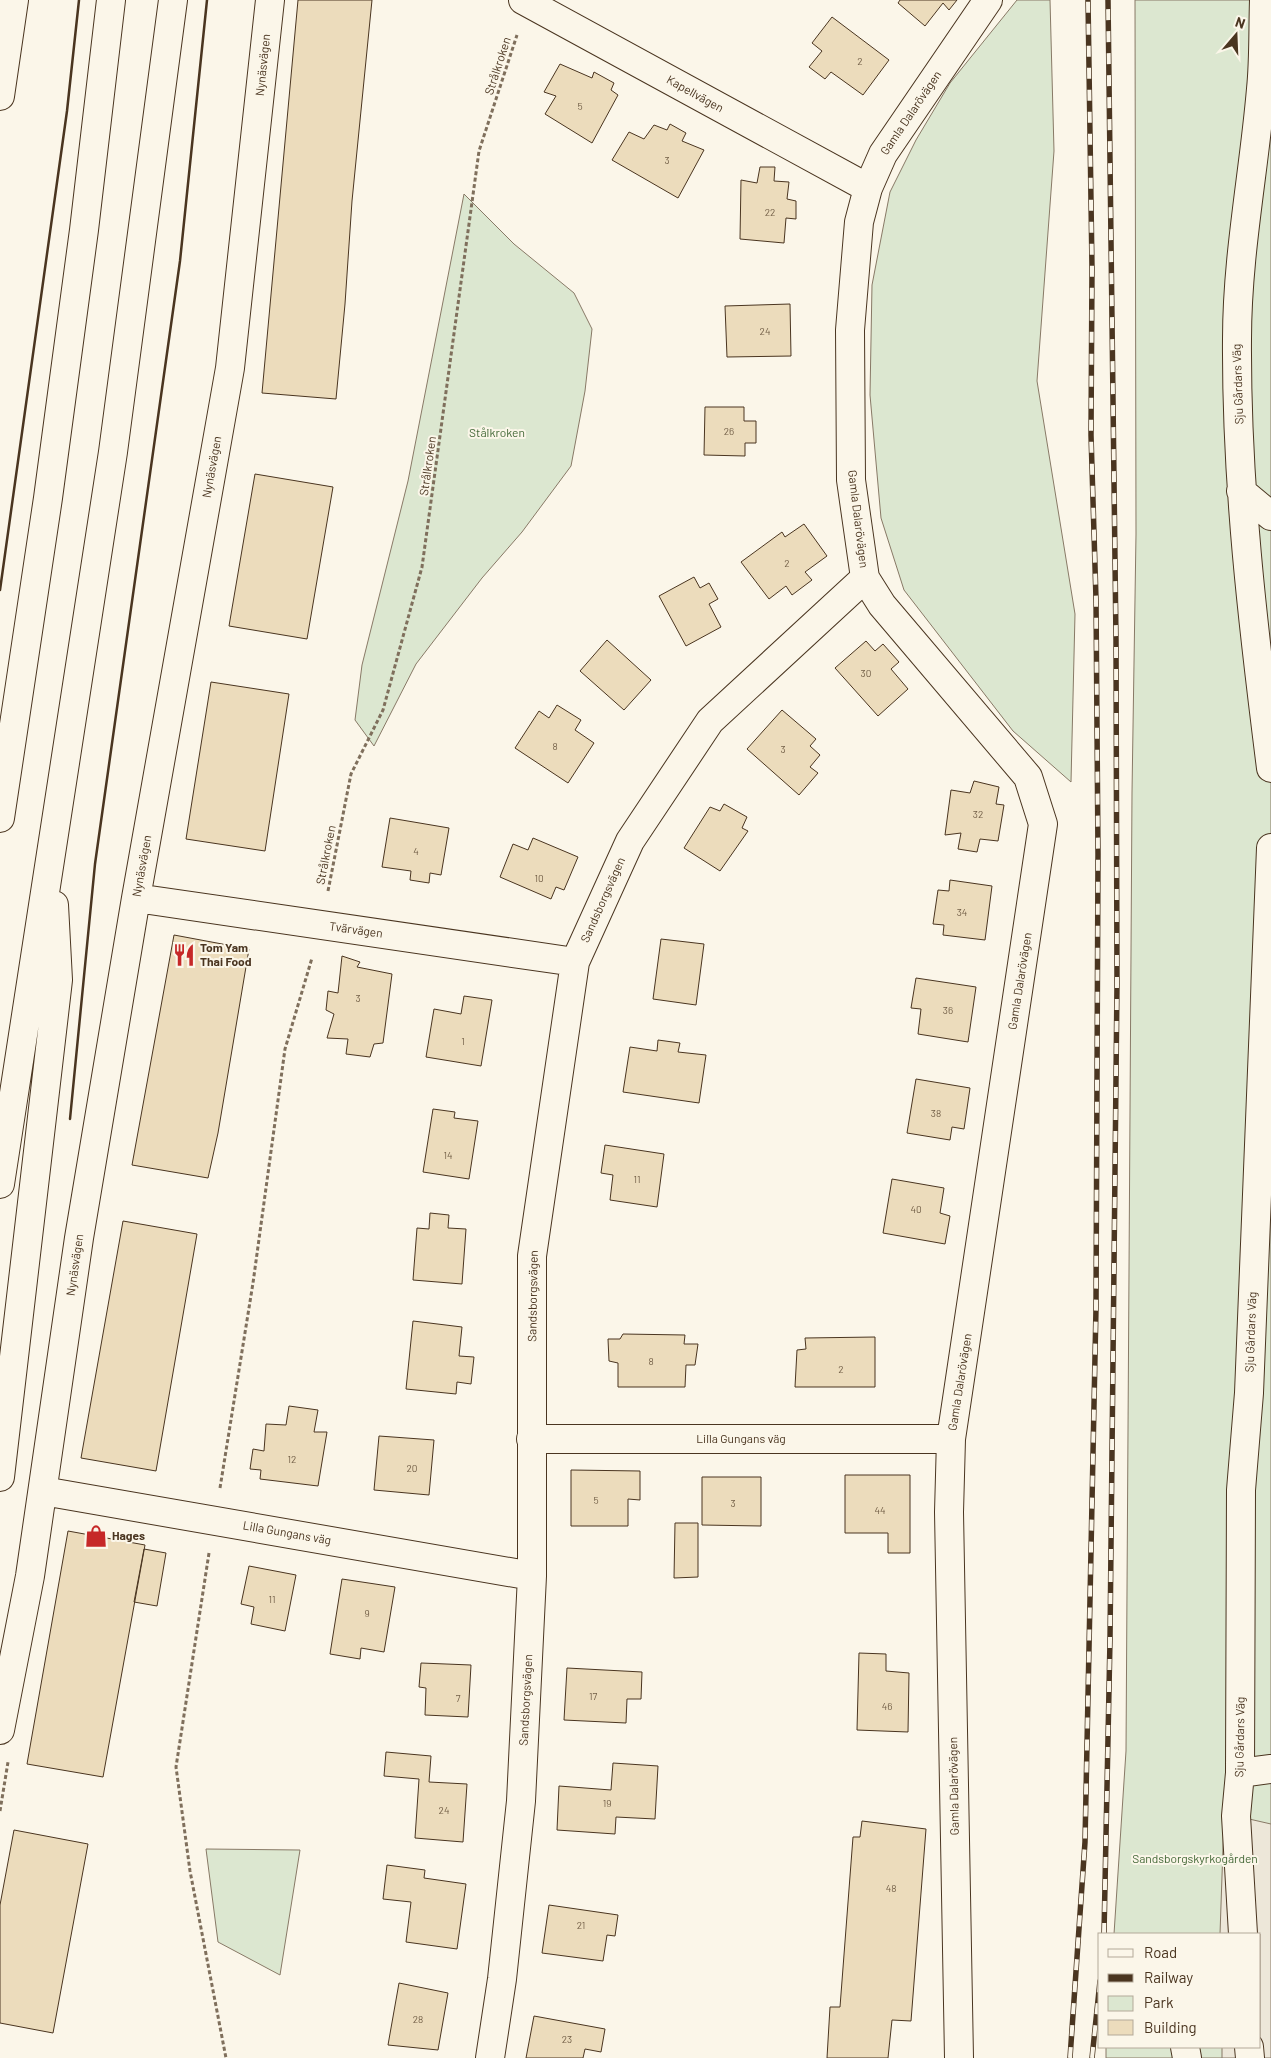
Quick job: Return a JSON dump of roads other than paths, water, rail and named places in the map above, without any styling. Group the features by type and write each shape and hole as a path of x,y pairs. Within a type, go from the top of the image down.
{"main road":[{"path":"0,96 14,0"},
{"path":"0,818 84,230 111,0"},
{"path":"0,1184 113,452 173,0"},
{"name":"Nynäsvägen","path":"0,1730 30,1576 79,1238 136,898 230,368 270,0"},
{"name":"Gamla Dalarövägen","path":"959,2058 949,1512 951,1439 1043,824 1028,777 882,605 865,578 851,480 850,330 859,222 868,188 883,154 988,0"},
{"name":"Sju Gårdars Väg","path":"1264,0 1261,88 1241,264 1237,339 1241,491 1256,651 1271,768"},
{"name":"Kapellvägen","path":"525,1 868,188"},
{"path":"1241,491 1271,516"},
{"name":"Sandsborgsvägen","path":"490,2058 502,1979 521,1801 532,1576 532,1256 575,962 630,840 710,721 865,578"},
{"path":"0,1477 58,980 51,847"},
{"name":"Sju Gårdars Väg","path":"1243,1933 1236,1816 1240,1773 1241,1490 1267,1102 1271,848"},
{"name":"Tvärvägen","path":"136,898 575,962"},
{"path":"1249,1393 1271,1376"},
{"name":"Lilla Gungans väg","path":"531,1439 951,1439"},
{"name":"Lilla Gungans väg","path":"43,1491 532,1576"},
{"path":"1240,1773 1271,1769"}],"railway":[{"path":"1070,2058 1085,1842 1096,1308 1098,854 1096,599 1091,435 1092,268 1088,0"},
{"path":"1104,1933 1110,1640 1117,984 1116,640 1108,0"},
{"path":"1092,2058 1098,2000"}],"place":[{"name":"Tom Yam Thai Food","path":"184,955"},
{"name":"Hages","path":"96,1536"}],"park label":[{"name":"Stålkroken","path":"497,433"},
{"name":"Sandsborgskyrkogården","path":"1195,1859"}]}
